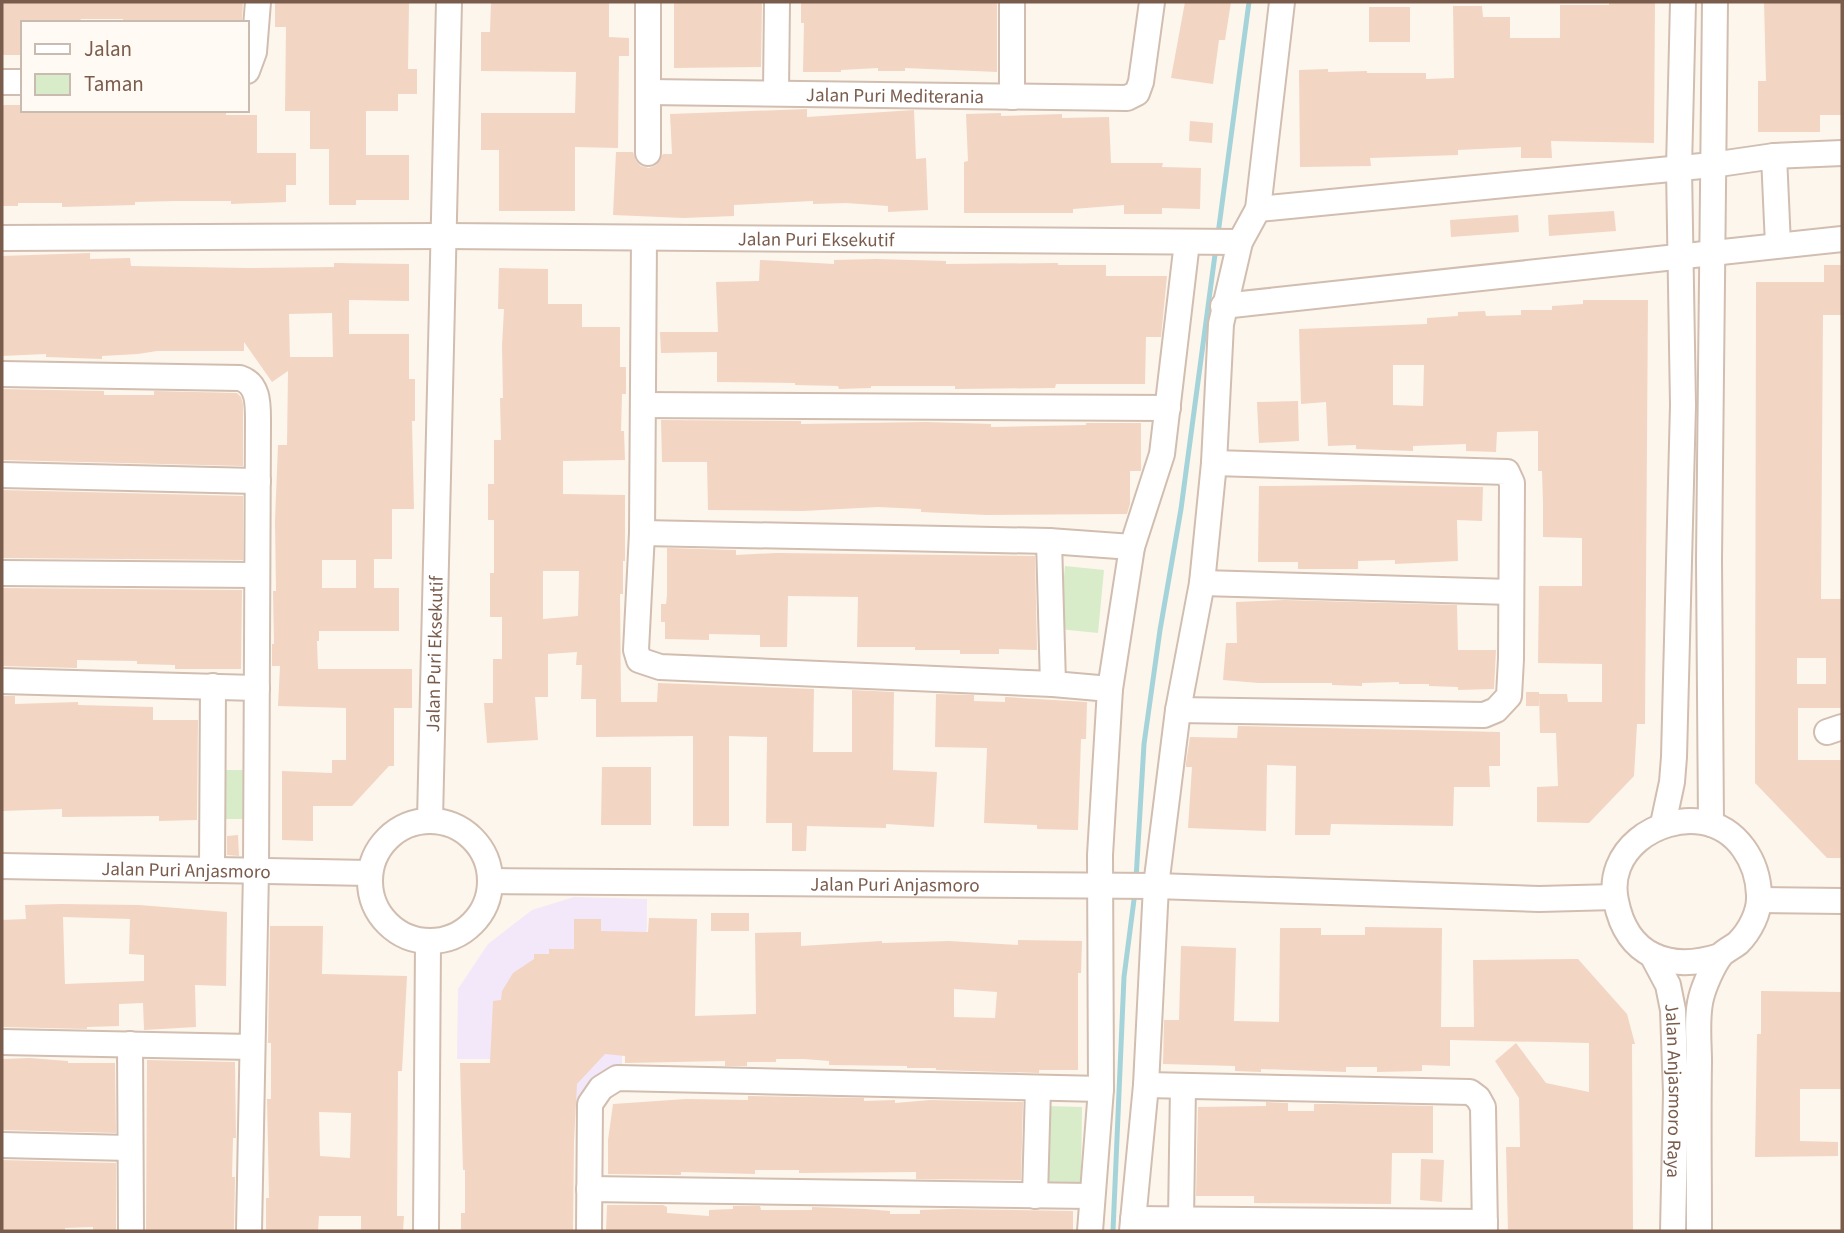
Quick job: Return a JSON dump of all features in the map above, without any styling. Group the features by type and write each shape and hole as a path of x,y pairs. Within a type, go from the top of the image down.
{"street":[{"path":"248,68 254,52 258,2"},
{"name":"Jalan Puri Eksekutif","path":"430,821 449,2"},
{"path":"648,2 648,152"},
{"path":"776,92 778,2"},
{"path":"1012,2 1012,97"},
{"name":"Jalan Puri Mediterania","path":"648,92 1127,98 1134,95 1141,82 1152,2"},
{"path":"1258,209 1282,2"},
{"path":"1663,824 1672,782 1676,727 1683,405 1679,168 1683,2"},
{"path":"1711,824 1709,560 1713,406 1712,165 1715,2"},
{"path":"2,82 21,82"},
{"path":"1090,1231 1101,1089 1110,689 1132,547 1162,454 1168,408 1210,241 1258,209 1712,165 1774,156 1842,153"},
{"path":"1774,156 1778,245"},
{"name":"Jalan Puri Eksekutif","path":"2,238 444,236 1210,241"},
{"path":"645,238 642,533 636,650 639,660 660,667 1053,684 1110,689"},
{"path":"1223,306 1842,239"},
{"path":"1146,1085 1470,1092 1478,1098 1483,1107 1485,1226 1181,1219 1132,1225 1146,1085 1151,887 1178,710 1202,583 1214,463 1223,306 1210,241"},
{"path":"2,374 240,378 247,380 253,388 257,402 258,481 256,870 249,1231"},
{"path":"643,405 1168,408"},
{"path":"1683,405 1713,406"},
{"path":"1178,710 1484,715 1496,710 1508,696 1511,659 1512,483 1507,472 1214,463"},
{"path":"2,475 258,481"},
{"path":"642,533 1049,541 1132,547"},
{"path":"1049,541 1053,684"},
{"path":"2,573 257,575"},
{"path":"1202,583 1511,592"},
{"path":"2,681 257,688"},
{"path":"212,686 212,870"},
{"path":"1687,820 1711,824 1732,836 1748,854 1758,876 1759,900 1753,922 1739,942 1720,956 1698,963 1674,963 1652,955 1633,940 1620,920 1615,897 1617,874 1626,853 1642,836 1663,824 1687,820"},
{"path":"430,821 449,823 466,832 479,845 488,862 491,881 488,900 479,917 465,931 447,940 428,942 408,938 391,928 378,913 370,894 369,873 383,842 412,823 430,821"},
{"name":"Jalan Puri Anjasmoro","path":"2,866 369,873"},
{"name":"Jalan Puri Anjasmoro","path":"491,881 1151,887 1539,899 1615,897"},
{"path":"1759,900 1842,901"},
{"path":"426,1231 428,942"},
{"name":"Jalan Anjasmoro Raya","path":"1652,955 1668,985 1673,1010 1676,1093 1673,1231"},
{"name":"Jalan Anjasmoro Raya","path":"1699,1231 1700,1000 1720,956"},
{"path":"2,1042 252,1047"},
{"path":"130,1044 131,1231"},
{"path":"589,1231 590,1104 601,1088 617,1078 1101,1089"},
{"path":"1181,1219 1182,1086"},
{"path":"1035,1196 1038,1088"},
{"path":"2,1145 130,1148"},
{"path":"589,1189 1092,1196"}],"shaded area":[{"path":"574,897 647,899 646,1012 622,1012 622,1074 583,1099 543,1099 542,1059 457,1059 458,989 488,944 532,910"}],"green space":[{"path":"1065,566 1104,570 1098,633 1059,629"},
{"path":"224,770 246,770 246,819 224,819"},
{"path":"1047,1106 1082,1107 1081,1183 1045,1182"}],"building":[{"path":"2,2 243,2 242,21 21,21 21,55 2,55"},
{"path":"275,2 409,2 408,69 417,69 417,94 398,94 398,111 366,111 366,155 409,155 409,200 356,200 356,205 329,205 329,149 310,149 310,111 285,111 286,27 275,27"},
{"path":"491,2 609,2 609,37 629,38 629,56 619,56 618,148 575,147 575,211 499,211 499,150 481,150 481,113 575,113 576,72 481,71 481,32 490,32"},
{"path":"674,2 762,2 761,67 674,68"},
{"path":"801,2 997,2 997,72 905,68 905,71 878,71 878,68 803,72 804,23 801,23"},
{"path":"1185,2 1231,2 1225,40 1219,40 1213,84 1171,78"},
{"path":"1609,2 1655,2 1654,143 1551,141 1552,158 1521,158 1521,147 1458,150 1458,155 1370,158 1371,166 1300,167 1299,70 1426,73 1426,79 1454,78 1453,6 1482,6 1483,17 1510,17 1510,38 1560,38 1560,5 1609,5"},
{"path":"1764,2 1842,2 1842,115 1820,115 1820,132 1758,132 1758,81 1766,81"},
{"path":"1369,7 1410,7 1410,42 1369,42"},
{"path":"2,105 21,105 21,112 226,112 226,115 257,115 257,153 296,153 296,185 286,185 286,202 231,204 231,201 176,201 62,207 62,203 18,203 18,206 2,206"},
{"path":"807,109 807,117 914,110 916,159 926,158 928,210 888,212 888,206 813,204 813,201 734,205 734,216 684,218 613,215 616,152 633,152 641,166 649,168 656,165 663,154 672,154 670,114"},
{"path":"1001,113 1001,116 1062,114 1062,118 1109,117 1111,163 1163,163 1162,167 1201,168 1200,209 1162,208 1162,214 1124,214 1124,205 1073,209 1073,213 964,213 964,162 968,161 966,114"},
{"path":"1190,121 1213,123 1212,143 1189,141"},
{"path":"1614,211 1616,231 1549,236 1548,215"},
{"path":"1518,215 1519,232 1451,237 1450,220"},
{"path":"90,253 90,259 130,258 131,266 247,268 334,267 334,263 409,264 409,301 349,300 349,334 409,334 409,379 415,379 415,421 412,421 414,509 392,509 392,559 374,559 374,588 399,588 399,631 319,631 317,641 318,669 412,669 412,708 394,708 394,766 389,766 352,806 313,806 313,841 282,840 282,771 332,773 332,760 346,760 346,708 278,706 280,666 272,666 273,591 276,591 275,521 278,445 287,445 288,371 272,382 244,342 244,351 157,351 102,356 102,359 46,357 46,354 2,356 2,256","holes":["332,313 333,357 290,357 289,314","322,560 356,560 356,588 322,588"]},
{"path":"760,260 834,264 834,260 946,261 946,264 1106,265 1106,276 1167,276 1161,337 1146,337 1145,384 1056,384 1055,388 871,386 839,389 838,386 795,383 717,382 717,352 661,353 660,332 718,332 716,282 759,281"},
{"path":"1824,265 1842,265 1842,315 1823,315 1821,599 1842,599 1842,708 1798,708 1798,760 1841,760 1842,858 1827,858 1755,783 1756,282 1824,282","holes":["1797,658 1826,658 1826,684 1797,684"]},
{"path":"499,268 548,269 548,304 582,304 582,327 620,327 620,367 626,367 626,394 622,394 621,431 624,431 625,460 563,461 563,494 625,495 625,561 623,594 620,594 621,702 657,702 658,683 814,689 813,752 852,752 852,690 894,692 893,770 937,772 934,827 886,824 886,828 807,826 806,851 792,851 792,823 766,823 767,737 729,736 729,826 693,826 693,736 596,737 596,699 581,699 582,665 576,665 577,652 548,654 548,697 535,697 538,740 487,743 484,703 493,703 493,659 502,659 502,617 490,617 490,573 494,573 494,520 488,520 488,484 494,484 494,440 501,440 500,398 503,398 504,309 498,309","holes":["543,571 579,571 578,616 543,619"]},
{"path":"1583,300 1648,300 1645,724 1637,724 1634,776 1589,823 1537,822 1537,787 1558,786 1556,733 1540,733 1539,694 1567,694 1568,702 1602,702 1602,664 1538,663 1539,586 1582,586 1582,538 1543,537 1542,471 1538,471 1538,431 1497,432 1496,452 1466,451 1466,444 1413,446 1413,451 1356,449 1356,445 1328,446 1326,402 1301,404 1299,329 1427,324 1427,318 1458,316 1458,312 1485,311 1486,316 1521,315 1521,310 1552,310 1552,306 1583,304","holes":["1393,365 1424,365 1423,406 1393,405"]},
{"path":"2,389 104,391 104,395 154,395 154,391 237,393 243,404 243,466 2,460"},
{"path":"1298,401 1299,441 1259,443 1257,402"},
{"path":"661,420 801,421 801,424 926,422 991,424 991,427 1141,423 1141,471 1130,471 1130,504 1127,514 987,515 878,507 803,511 708,510 707,462 662,462"},
{"path":"1259,486 1483,487 1482,521 1457,520 1458,561 1395,564 1395,560 1358,561 1358,569 1298,569 1298,562 1258,562"},
{"path":"2,490 243,496 243,560 2,558"},
{"path":"667,548 736,550 736,555 776,553 1035,556 1037,650 999,649 999,654 960,654 960,650 857,647 858,597 788,596 787,647 760,647 760,635 709,634 709,640 665,639 661,604 666,604 667,595"},
{"path":"2,588 242,590 241,669 175,669 175,665 137,664 137,661 77,660 77,668 2,666"},
{"path":"1285,600 1457,605 1458,650 1496,650 1494,689 1458,690 1458,687 1399,682 1362,683 1362,686 1223,680 1226,643 1237,643 1236,602"},
{"path":"1526,692 1539,692 1539,706 1526,706"},
{"path":"936,694 974,695 974,701 1005,702 1005,697 1087,702 1086,739 1081,739 1078,830 984,823 987,748 935,747"},
{"path":"2,696 15,696 15,704 78,702 78,705 153,707 153,720 198,720 197,820 159,821 159,816 62,817 62,809 2,811"},
{"path":"1238,726 1500,732 1500,766 1489,766 1490,787 1454,787 1453,826 1331,824 1330,835 1295,835 1296,766 1267,765 1266,831 1188,828 1192,767 1186,767 1186,763 1190,737 1237,738"},
{"path":"602,767 651,767 651,825 601,825"},
{"path":"238,835 239,856 227,855 227,836"},
{"path":"25,905 139,905 227,912 226,986 195,985 196,1027 144,1030 143,1003 119,1004 119,1026 87,1029 2,1027 2,920 26,919","holes":["63,917 130,919 129,954 144,955 144,981 65,984"]},
{"path":"711,913 749,913 749,931 711,931"},
{"path":"649,918 697,919 695,1016 756,1014 755,933 801,932 801,946 882,941 1018,945 1018,940 1082,941 1081,973 1078,973 1078,1070 1039,1070 1039,1073 936,1070 907,1066 829,1065 829,1061 804,1059 747,1062 747,1066 725,1066 725,1061 625,1063 625,1056 605,1054 577,1084 573,1231 461,1231 461,1213 465,1213 465,1170 460,1063 490,1063 493,1001 501,1000 502,991 513,973 534,959 534,954 549,954 549,949 574,949 574,919 601,919 601,931 648,932","holes":["954,989 997,992 995,1018 954,1017"]},
{"path":"270,926 323,926 322,974 407,976 402,1071 398,1071 397,1216 404,1216 403,1231 361,1231 361,1216 319,1216 318,1231 266,1231 266,1198 269,1198 267,1099 271,1099 271,1043 268,1043","holes":["319,1112 351,1113 350,1158 320,1156"]},
{"path":"1365,927 1442,928 1441,1027 1474,1027 1473,960 1578,959 1627,1014 1635,1044 1632,1044 1633,1231 1508,1231 1506,1147 1520,1147 1519,1098 1495,1061 1516,1043 1546,1083 1589,1092 1589,1043 1450,1040 1450,1066 1422,1065 1422,1071 1377,1072 1377,1067 1346,1067 1346,1072 1261,1069 1261,1072 1235,1071 1235,1066 1163,1064 1164,1020 1179,1020 1181,946 1236,948 1234,1021 1279,1022 1280,928 1321,928 1321,935 1365,935"},
{"path":"1761,991 1842,992 1842,1089 1800,1089 1800,1141 1838,1142 1838,1156 1755,1157 1757,1034 1761,1034"},
{"path":"30,1058 68,1063 115,1063 116,1133 2,1130 2,1059"},
{"path":"147,1060 235,1062 236,1138 233,1138 232,1177 235,1177 234,1231 146,1231"},
{"path":"748,1096 864,1098 864,1101 895,1100 895,1103 930,1100 1023,1102 1021,1180 916,1179 916,1172 799,1173 799,1170 755,1170 755,1174 608,1174 608,1140 613,1104 686,1099 748,1100"},
{"path":"1266,1102 1288,1103 1288,1111 1314,1111 1314,1104 1433,1106 1433,1153 1392,1153 1391,1204 1254,1203 1254,1196 1196,1196 1198,1107 1266,1106"},
{"path":"1421,1159 1444,1160 1442,1202 1420,1200"},
{"path":"2,1160 116,1163 116,1231 93,1231 93,1227 65,1228 65,1231 2,1231"},
{"path":"607,1205 663,1205 667,1207 667,1213 709,1216 709,1210 733,1209 733,1206 760,1206 761,1210 812,1210 812,1207 865,1209 890,1211 890,1214 920,1214 920,1210 953,1209 1073,1211 1073,1231 606,1231"}],"waterway":[{"path":"1218,234 1249,2"},
{"path":"1136,879 1144,744 1181,509 1216,247"},
{"path":"1113,1231 1124,977 1135,892"}]}
